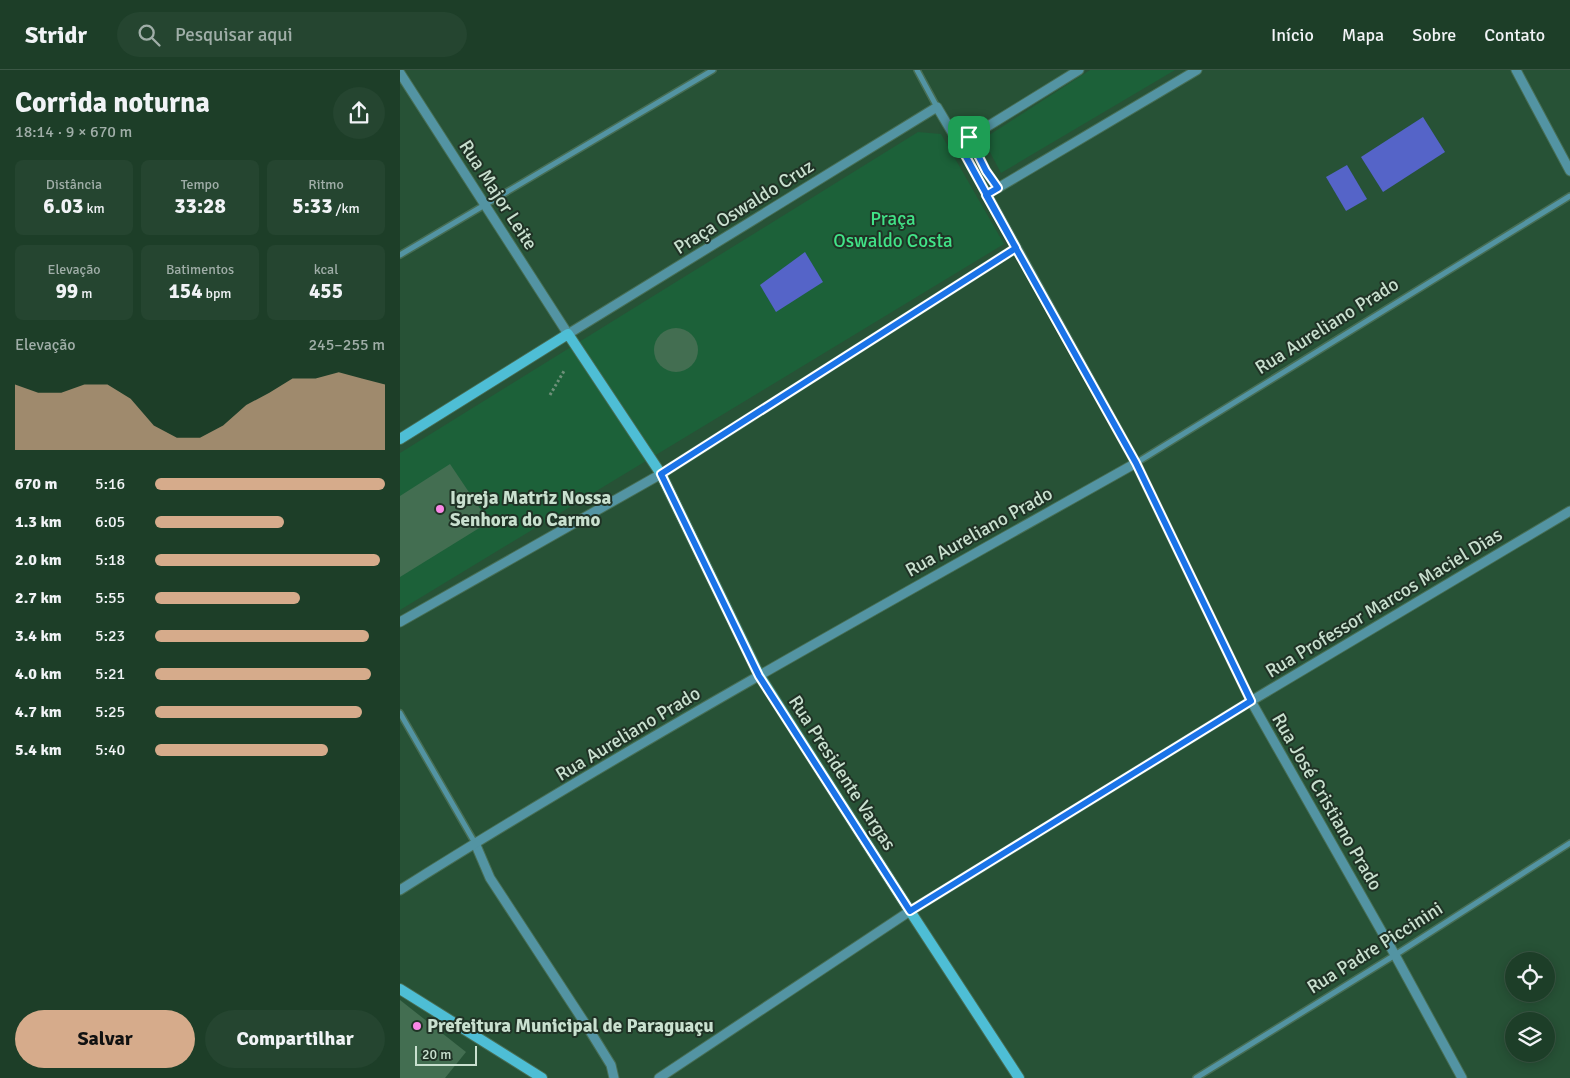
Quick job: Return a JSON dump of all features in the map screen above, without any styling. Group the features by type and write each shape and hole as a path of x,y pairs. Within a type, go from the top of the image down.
{"main road":[{"path":"400,439 568,334 661,474"},
{"name":"Rua Presidente Vargas","path":"661,474 759,676 1018,1078"},
{"path":"400,989 542,1078"}],"street":[{"path":"400,255 713,70"},
{"path":"400,622 661,474 1016,248 917,70"},
{"path":"959,144 1079,70"},
{"path":"986,195 1197,70"},
{"path":"1516,70 1570,171"},
{"name":"Rua Major Leite","path":"400,73 568,334"},
{"name":"Praça Oswaldo Cruz","path":"568,334 937,107"},
{"path":"969,137 986,171 998,188"},
{"name":"Rua Aureliano Prado","path":"400,890 475,843 759,676 1136,463 1570,196"},
{"name":"Rua José Cristiano Prado","path":"1016,248 1136,463 1251,701 1395,955 1462,1078"},
{"name":"Rua Professor Marcos Maciel Dias","path":"659,1078 910,911 1251,701 1570,511"},
{"path":"400,713 475,843 490,878 611,1064 614,1078"},
{"name":"Rua Padre Piccinini","path":"1196,1078 1395,955 1570,843"}],"path":[{"path":"550,394 564,371"}],"green space":[{"path":"1090,70 1175,70 1001,173 983,139"},
{"name":"Praça Oswaldo Costa","path":"918,132 941,134 1004,244 400,610 400,453"}],"water":[{"path":"1423,117 1445,152 1383,192 1361,157"},
{"path":"1347,165 1367,199 1346,211 1326,177"},
{"path":"805,252 823,282 776,312 760,285"}],"building":[{"path":"676,328 688,332 694,338 698,350 694,362 688,368 676,372 664,368 658,362 654,350 658,338 664,332"},
{"name":"Igreja Matriz Nossa Senhora do Carmo","path":"450,464 489,522 400,577 400,496"},
{"name":"Prefeitura Municipal de Paraguaçu","path":"400,1000 466,1052 445,1078 400,1078"}],"place":[{"name":"Igreja Matriz Nossa Senhora do Carmo","path":"440,509"},
{"name":"Prefeitura Municipal de Paraguaçu","path":"417,1026"}],"route":[{"path":"969,137 959,144 986,195 1016,248 661,474 759,676 910,911 1251,701 1136,463 986,195 998,188 978,157 969,137"}]}
